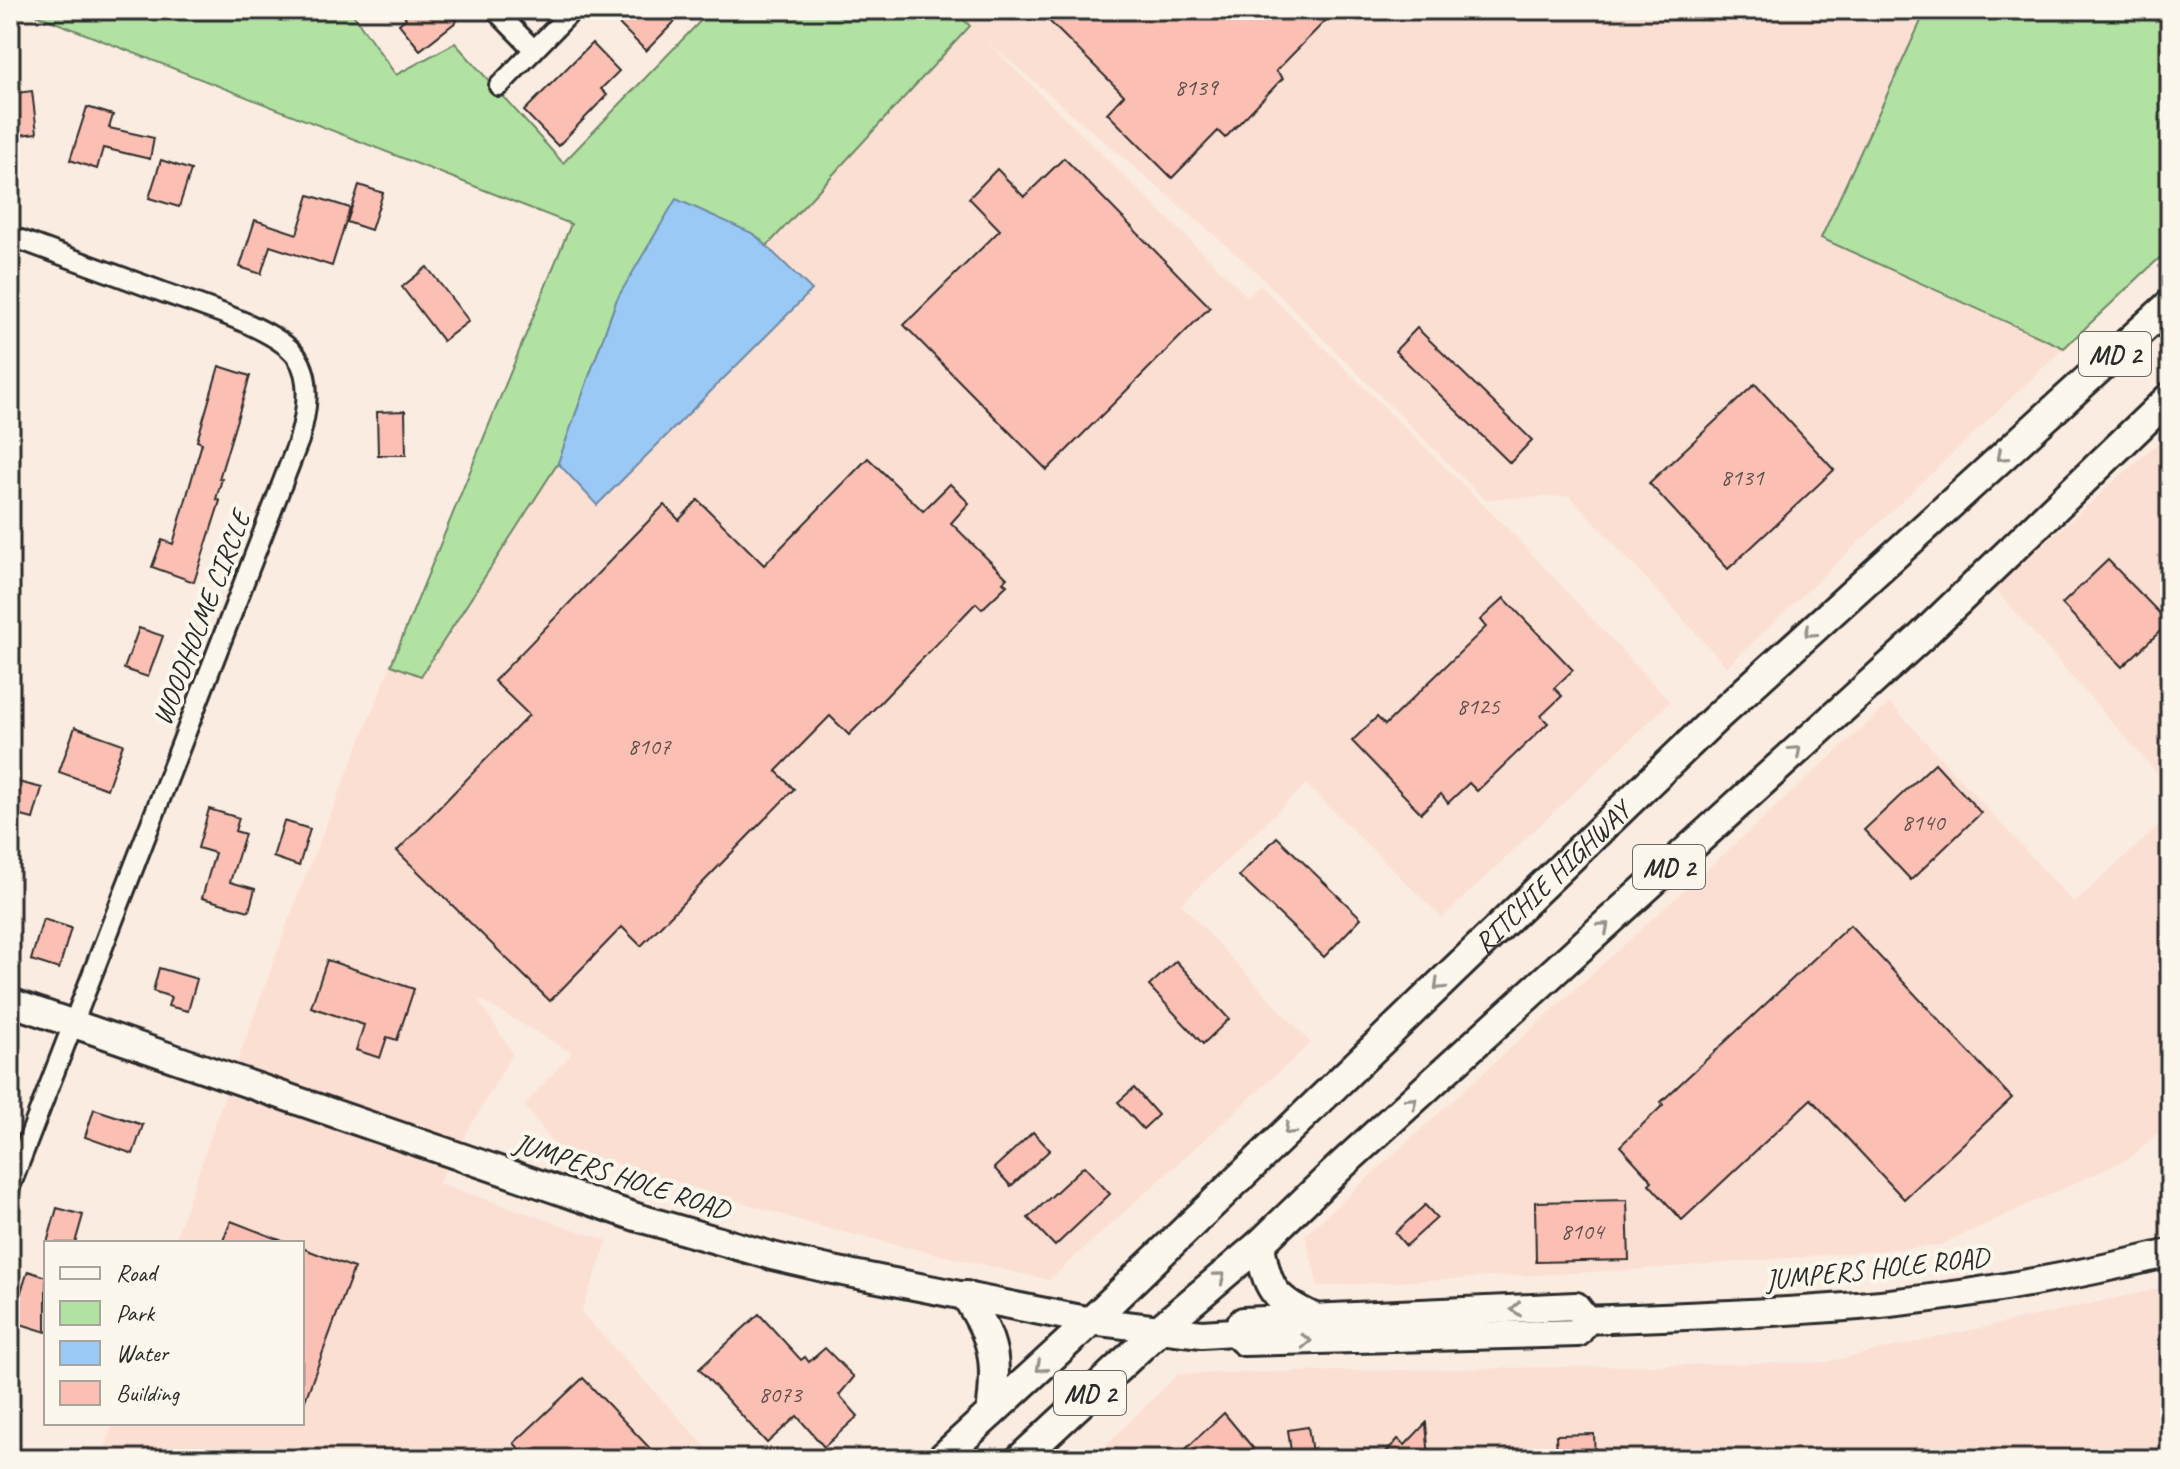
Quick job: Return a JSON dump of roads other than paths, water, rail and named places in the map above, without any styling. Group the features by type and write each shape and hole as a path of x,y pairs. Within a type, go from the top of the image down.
{"main road":[{"name":"RITCHIE HIGHWAY","path":"941,1459 1091,1321 1717,717 2170,304"},
{"name":"MD 2","path":"1020,1459 1161,1328 1260,1244 1343,1164 1920,638 2170,397"},
{"name":"JUMPERS HOLE ROAD","path":"10,1002 636,1217 828,1269 1091,1321 1202,1334 1233,1332 1243,1321 1576,1306 1587,1320"},
{"path":"1260,1244 1268,1279 1277,1296 1287,1306 1314,1318"},
{"name":"JUMPERS HOLE ROAD","path":"1587,1320 1766,1312 1896,1302 1981,1291 2170,1253"},
{"path":"966,1296 985,1325 993,1352 995,1371 991,1413"},
{"name":"JUMPERS HOLE ROAD","path":"1233,1332 1243,1342 1578,1333 1587,1320"}],"street":[{"path":"495,10 534,50"},
{"path":"499,86 573,10"},
{"name":"WOODHOLME CIRCLE","path":"10,239 21,240 251,325 289,347 299,359 306,394 305,419 295,451 10,1187"}],"water":[{"path":"676,199 754,234 812,290 597,505 558,463 617,299"}]}
